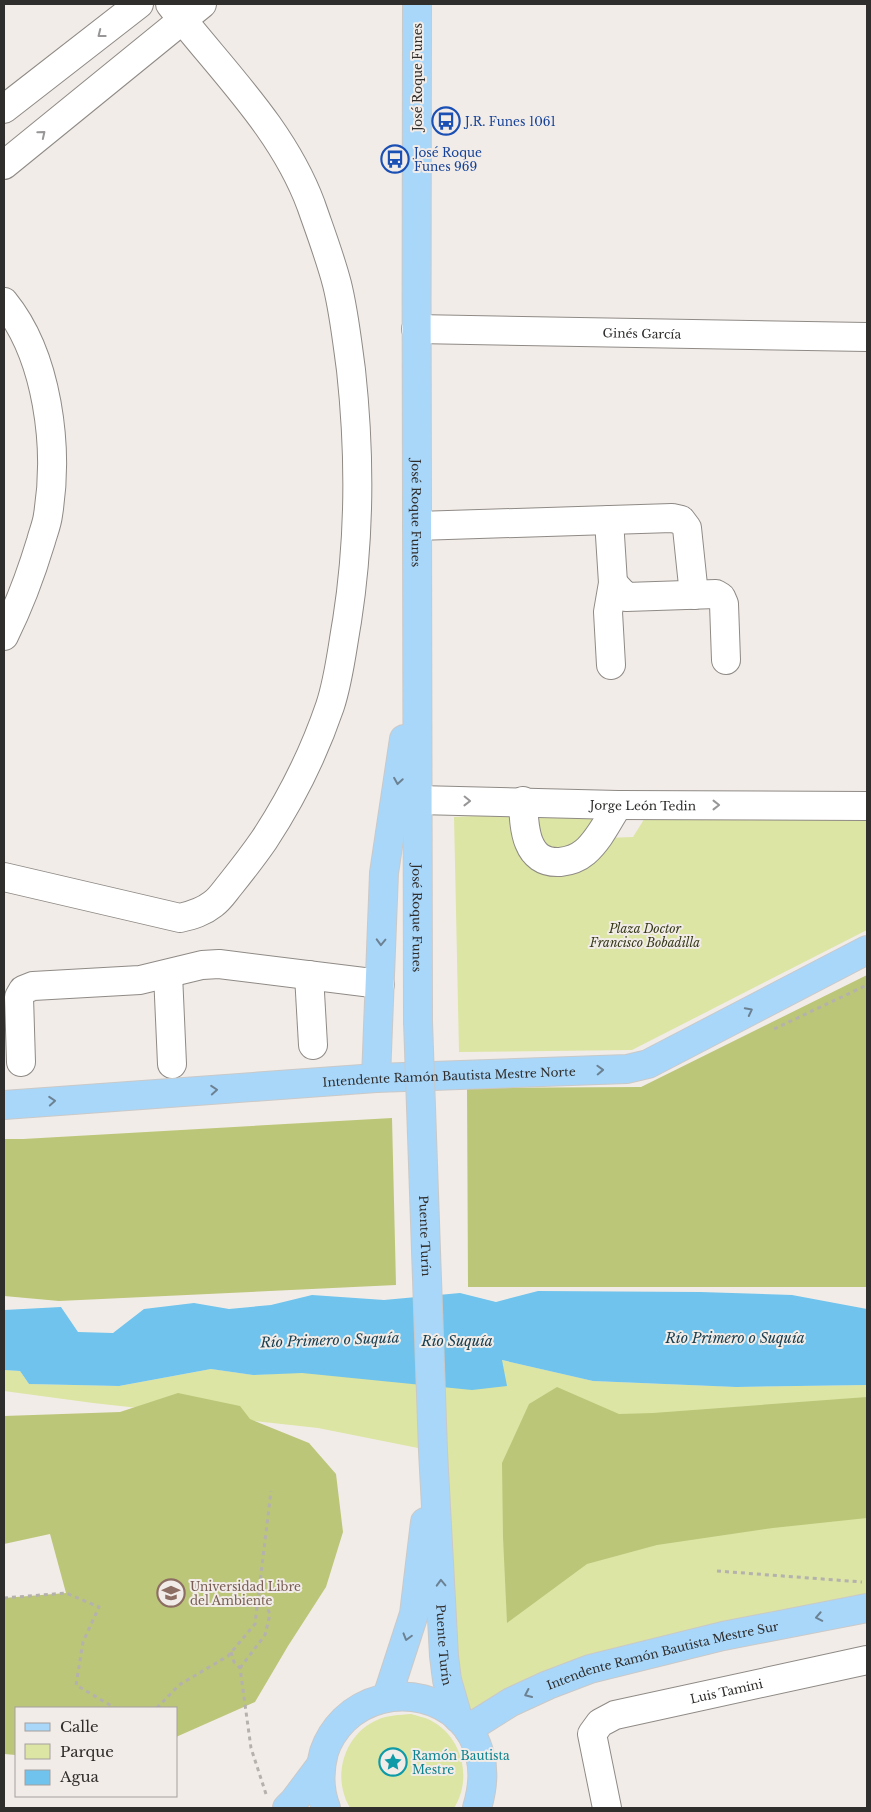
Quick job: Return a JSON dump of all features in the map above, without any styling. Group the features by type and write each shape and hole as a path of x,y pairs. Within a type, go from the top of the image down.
{"main road":[{"name":"José Roque Funes","path":"417,4 418,1020"},
{"path":"376,1078 384,873 418,646"},
{"name":"Intendente Ramón Bautista Mestre Norte","path":"4,1105 376,1078 627,1068 648,1064 867,950"},
{"name":"Puente Turín","path":"418,1020 433,1451 444,1656 447,1680 463,1724 480,1754 483,1782 477,1808"},
{"name":"Puente Turín","path":"387,1697 414,1614 433,1451"},
{"name":"Intendente Ramón Bautista Mestre Sur","path":"463,1724 548,1685 590,1669 723,1636 867,1608"},
{"path":"326,1808 320,1786 321,1764 326,1745 336,1728 362,1706 387,1697 418,1697 446,1708 463,1724"},
{"path":"277,1802 294,1801 321,1764"}],"street":[{"path":"4,109 139,4"},
{"path":"4,165 185,9 266,123 291,163 310,202 336,283 346,330 356,414 358,488 356,545 351,595 331,705 313,748 280,815 253,856 215,903 197,914 180,918 4,877"},
{"path":"4,302 26,337 46,392 50,424 51,467 48,516 34,566 16,613 4,636"},
{"name":"Ginés García","path":"416,329 867,337"},
{"path":"417,526 672,518 681,520 687,528 694,595"},
{"path":"609,520 613,583 608,612 610,665"},
{"path":"613,583 626,596 716,594 721,597 724,604 726,660"},
{"name":"Jorge León Tedin","path":"418,800 523,801 618,805 867,806"},
{"path":"523,801 524,827 528,840 533,850 541,858 551,862 573,860 584,853 599,836 618,805"},
{"path":"21,1062 19,997 23,990 33,986 140,980 202,965 219,964 380,984"},
{"path":"168,974 172,1064"},
{"path":"309,975 313,1045"},
{"name":"Luis Tamini","path":"608,1808 592,1734 600,1723 616,1715 867,1660"}],"path":[{"path":"158,1707 179,1685 228,1656 255,1624 271,1491"},
{"path":"717,1571 867,1582"},
{"path":"240,1668 265,1635 270,1614 259,1591"},
{"path":"4,1598 66,1594 100,1607 82,1642 76,1685 113,1707"},
{"path":"231,1652 234,1662 240,1668 251,1748 277,1802"}],"green space":[{"name":"Plaza Doctor Francisco Bobadilla","path":"648,813 867,818 867,930 632,1050 459,1052 454,817 517,814 531,861 606,838 633,837"},
{"path":"545,815 594,816 590,826 578,842 569,849 561,850 544,848 534,824"},
{"path":"867,975 867,1287 468,1287 467,1088 641,1087"},
{"path":"392,1118 396,1285 59,1301 4,1296 4,1139"},
{"path":"501,1360 593,1381 736,1387 867,1385 867,1608 458,1718 433,1451 318,1428 93,1403 4,1391 4,1370 20,1371 29,1384 119,1386 211,1369 253,1375"},
{"path":"557,1387 619,1414 867,1397 867,1518 773,1528 657,1545 587,1564 507,1623 502,1463 529,1404"},
{"name":"Universidad Libre del Ambiente","path":"178,1393 240,1406 250,1419 309,1443 336,1474 343,1532 326,1587 255,1702 178,1736 178,1707 15,1707 15,1755 4,1754 4,1598 66,1593 50,1534 4,1544 4,1416 120,1412"},
{"path":"411,1714 428,1719 441,1727 457,1747 463,1771 463,1784 454,1808 350,1808 344,1794 341,1772 343,1761 352,1741 367,1725 377,1720 389,1716"}],"water":[{"name":"Río Suquía","path":"538,1291 700,1292 792,1295 867,1309 867,1385 736,1387 593,1381 502,1360 507,1386 472,1390 302,1373 253,1375 211,1369 119,1386 29,1384 20,1371 4,1370 4,1310 61,1307 78,1332 113,1333 144,1309 194,1303 229,1309 271,1305 312,1295 384,1300 460,1293 496,1302"}],"place":[{"name":"J.R. Funes 1061","path":"446,121"},
{"name":"José Roque Funes 969","path":"395,159"},
{"name":"Universidad Libre del Ambiente","path":"171,1593"},
{"name":"Ramón Bautista Mestre","path":"393,1762"}],"water label":[{"name":"Río Primero o Suquía","path":"735,1338"},
{"name":"Río Primero o Suquía","path":"330,1340"}]}
